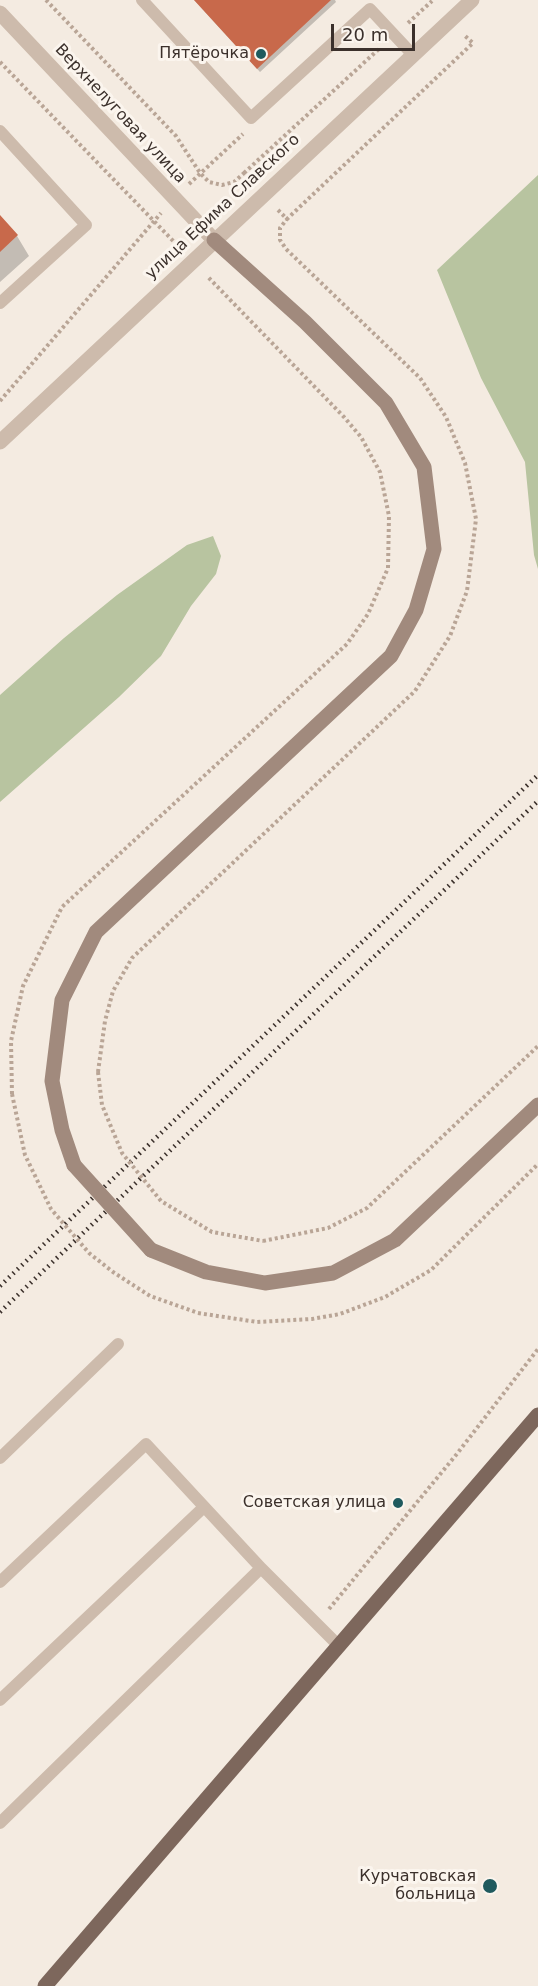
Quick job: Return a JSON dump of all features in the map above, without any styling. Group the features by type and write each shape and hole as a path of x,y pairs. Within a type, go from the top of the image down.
{"main road":[{"path":"45,1986 538,1415"}],"street":[{"name":"улица Ефима Славского","path":"0,442 472,0"},
{"name":"Верхнелуговая улица","path":"0,13 214,240"},
{"path":"214,240 305,322 386,404 424,467 434,549 416,610 391,656 96,932 62,1000 52,1082 62,1130 74,1165 151,1250 206,1272 265,1283 333,1273 395,1240 538,1105"}],"lane":[{"path":"142,0 251,118 370,9 413,55"},
{"path":"0,131 86,225 0,303"},
{"path":"0,1458 118,1344"},
{"path":"0,1582 146,1444 261,1568 338,1645"},
{"path":"0,1700 204,1507"},
{"path":"0,1823 261,1568"}],"path":[{"path":"46,0 176,136 200,173"},
{"path":"244,173 432,1"},
{"path":"0,62 361,437 380,472 389,516 388,568 368,614 347,644 62,907 23,986 11,1041 12,1094 25,1155 51,1209 89,1253 113,1272 150,1296 198,1313"},
{"path":"287,219 280,228 280,240 286,249 420,378 446,417 465,462 476,519 467,591 450,636 415,691 132,958 113,991 105,1021 98,1071 102,1105 122,1153 161,1201 212,1232 263,1241 328,1228 367,1208 538,1046"},
{"path":"317,1624 456,1455 538,1349"}],"green space":[{"path":"538,175 538,569 534,555 525,462 481,378 437,270"},
{"path":"213,536 221,556 216,574 191,606 161,656 119,697 0,802 0,695 117,595 187,545"}],"building":[{"path":"194,0 331,0 257,69"},
{"path":"0,215 18,235 0,252"}],"railway":[{"path":"0,1286 538,775"},
{"path":"0,1312 538,801"}],"place":[{"name":"Пятёрочка","path":"261,54"},
{"name":"Советская улица","path":"398,1503"},
{"name":"Курчатовская больница","path":"490,1886"}]}
